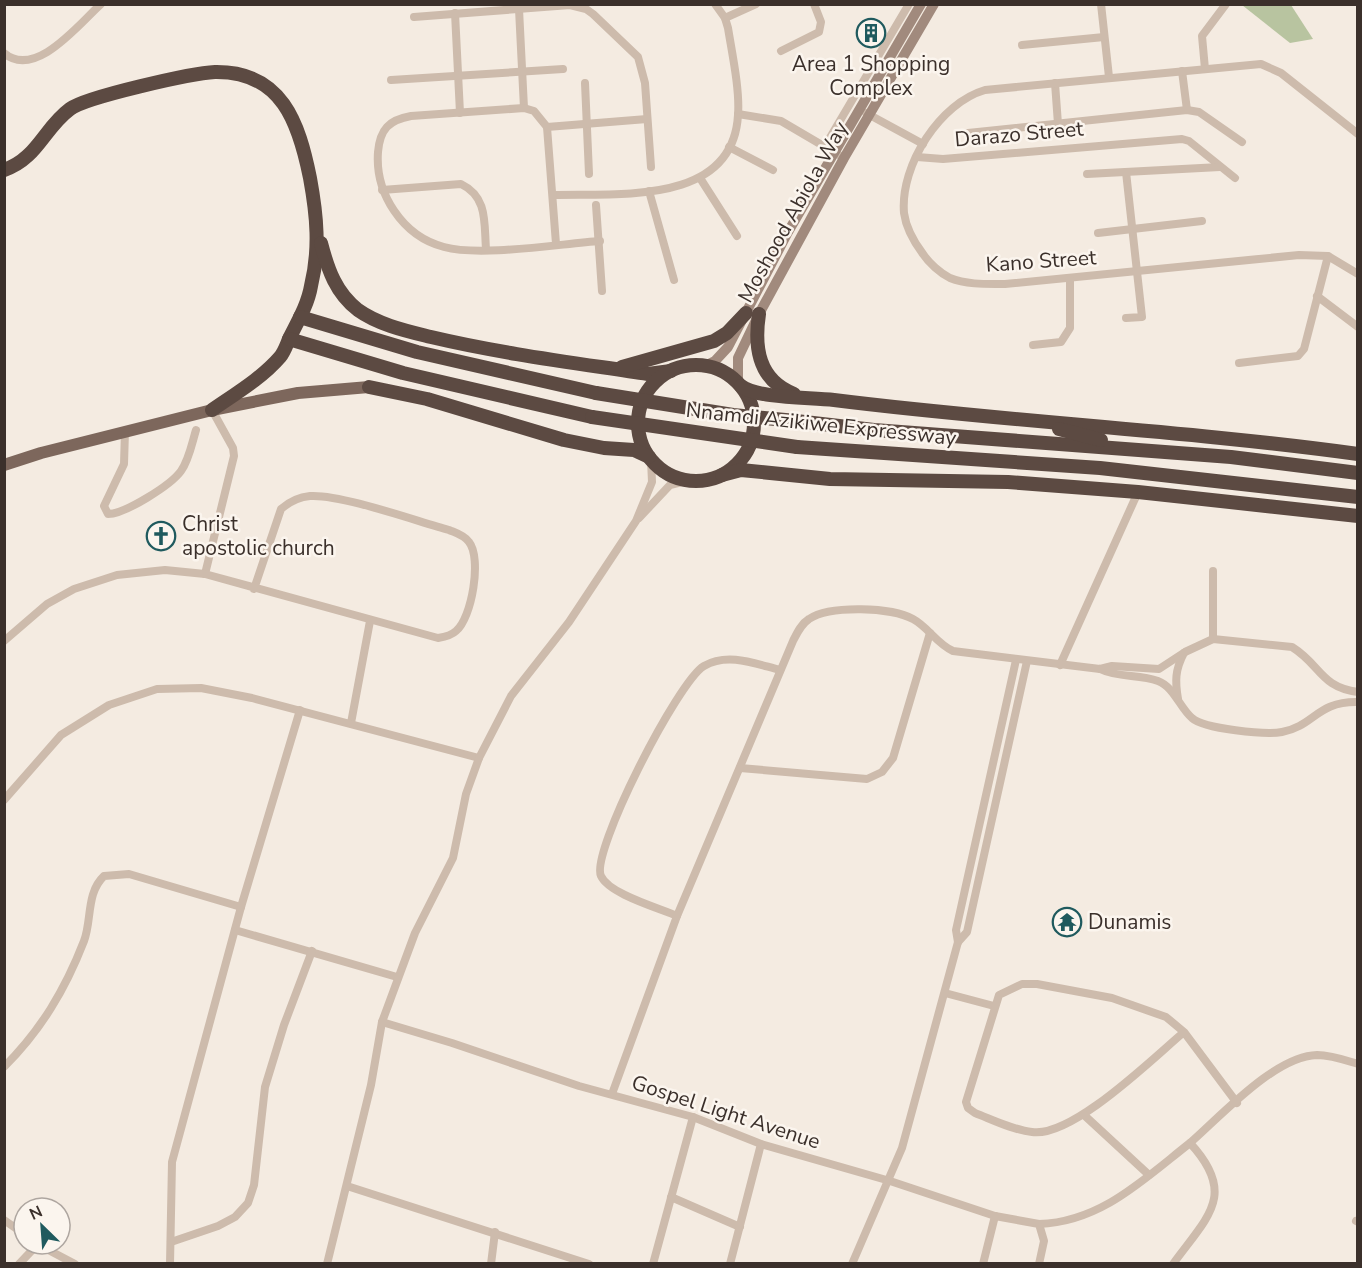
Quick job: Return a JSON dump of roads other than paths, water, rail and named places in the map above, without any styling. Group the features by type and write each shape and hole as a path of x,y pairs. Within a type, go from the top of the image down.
{"highway":[{"path":"4,170 27,159 70,108 88,100 192,75 215,72 256,80 274,92 297,125 318,230 326,264 334,283 343,296 370,316 412,332"},
{"path":"212,410 241,390 281,356 311,289 318,230"},
{"path":"609,368 635,365 714,341 752,313"},
{"path":"752,313 760,361 773,380 799,395"},
{"name":"Nnamdi Azikiwe Expressway","path":"300,317 508,375 596,393 734,415 874,430 1231,457 1358,473"},
{"path":"330,327 412,332"},
{"name":"Nnamdi Azikiwe Expressway","path":"412,332 491,350 648,374 671,371"},
{"name":"Nnamdi Azikiwe Expressway","path":"289,339 403,374 592,417 796,447 1100,468 1358,497"},
{"path":"369,387 437,402 564,440 604,448 634,450 650,458 675,477 690,480 706,480 722,475 744,455 754,427 749,398 739,384 717,369 705,366 682,367 671,371 651,386 640,409 639,434 650,458"},
{"name":"Nnamdi Azikiwe Expressway","path":"739,384 755,393 799,395 908,410 1152,430 1354,453"},
{"path":"1028,421 1132,449"},
{"path":"1231,457 1354,453"},
{"path":"1008,482 1100,468"},
{"name":"Nnamdi Azikiwe Expressway","path":"722,475 741,470 830,479 1008,482 1138,492 1358,516"},
{"path":"1318,492 1358,510"}],"main road":[{"name":"Moshood Abiola Way","path":"739,384 738,358 752,313 829,149 859,109 921,4"},
{"name":"Moshood Abiola Way","path":"705,366 724,352 752,313 934,4"},
{"path":"4,465 125,431 212,410 298,393 369,387"}],"street":[{"path":"4,53 22,62 39,58 101,4"},
{"path":"553,195 649,191 685,186 700,178 718,162 729,147 738,114 725,18 715,4"},
{"path":"725,18 756,4"},
{"path":"781,51 819,32 821,22 814,4"},
{"path":"829,149 909,4"},
{"path":"1101,4 1108,77"},
{"path":"1205,69 1202,36 1226,4"},
{"path":"414,17 582,6 638,57 645,83 651,166"},
{"path":"519,9 524,108"},
{"path":"455,13 460,113"},
{"path":"1022,45 1104,37"},
{"name":"Kano Street","path":"1358,134 1281,73 1261,64 1108,77 975,93 945,114 923,144 909,176 904,213 916,244 939,271 951,279 971,283 1005,284 1299,255 1328,256 1358,274"},
{"path":"391,80 563,69"},
{"path":"1182,71 1187,110"},
{"path":"585,83 589,174"},
{"path":"1055,83 1058,124"},
{"path":"556,244 548,126 534,111 524,108 411,116 397,119 387,125 379,144 378,168 382,190 399,216 421,236 443,247 486,249 600,241"},
{"path":"859,109 923,144"},
{"path":"968,133 1187,110 1199,112 1242,142"},
{"path":"738,114 781,121 844,158"},
{"path":"548,126 647,118"},
{"name":"Darazo Street","path":"917,157 943,159 1124,142 1182,139 1189,141 1235,178"},
{"path":"729,147 773,170"},
{"path":"1087,174 1220,166"},
{"path":"1126,172 1139,272 1142,317 1126,318"},
{"path":"700,178 736,236"},
{"path":"382,190 461,184 470,188 483,204 486,249"},
{"path":"649,191 674,280"},
{"path":"596,205 602,291"},
{"path":"1098,233 1202,221"},
{"path":"1239,363 1298,356 1304,349 1328,256"},
{"path":"1033,345 1061,342 1070,328 1070,278"},
{"path":"1317,296 1358,327"},
{"path":"205,574 234,456 233,448 212,410"},
{"path":"125,431 124,465 104,506 108,514 150,496 170,483 183,469 196,430"},
{"path":"636,521 652,482 650,458"},
{"path":"327,1263 347,1186 382,1022 415,933 453,858 466,794 479,758 511,696 569,621 636,521 670,485 690,480"},
{"path":"1060,665 1138,492"},
{"path":"4,641 47,604 88,582 143,571 165,570 205,574 254,589 432,638 455,632 468,612 476,567 470,542 449,530 330,499 303,497 281,509 254,589"},
{"path":"1213,571 1213,639"},
{"path":"612,1094 677,916 780,669 804,623 826,612 868,610 898,614 915,620 953,651 1100,669 1112,666 1155,670 1213,639 1292,647 1301,653 1330,684 1340,690 1358,692"},
{"path":"351,723 370,621"},
{"path":"740,768 862,779 873,778 882,772 893,758 930,633"},
{"path":"1178,700 1175,683 1177,667 1185,652"},
{"path":"677,916 615,890 601,876 599,868 604,851 632,781 654,736 681,692 699,670 712,662 727,659 780,669"},
{"path":"852,1263 890,1181 902,1148 945,993 958,942 956,930 1016,660"},
{"path":"958,942 967,932 1027,661"},
{"path":"1100,669 1110,674 1160,682 1194,720 1209,726 1281,732 1295,728 1331,704 1358,702"},
{"path":"4,800 61,735 109,705 141,692 174,688 201,688 300,710 479,758"},
{"path":"170,1263 172,1162 241,907 300,710"},
{"path":"969,873 979,876"},
{"path":"4,1067 28,1044 53,1007 84,939 93,891 104,876 129,874 241,907"},
{"path":"235,930 397,977"},
{"path":"171,1242 218,1226 234,1217 248,1203 254,1185 265,1087 284,1025 312,951"},
{"path":"1184,1032 1084,1115 1064,1127 1049,1132 1032,1132 968,1108 966,1096 994,1006 999,995 1022,984 1037,984 1112,998 1166,1017 1184,1032 1237,1103"},
{"path":"945,993 994,1006"},
{"name":"Gospel Light Avenue","path":"382,1022 453,1042 579,1086 693,1117 761,1144 890,1181 994,1216 1039,1224 1052,1224 1112,1204 1190,1143 1275,1071 1316,1055 1358,1064"},
{"path":"1084,1115 1149,1175"},
{"path":"653,1263 693,1117"},
{"path":"1173,1263 1209,1215 1215,1202 1212,1172 1190,1143"},
{"path":"730,1263 761,1144"},
{"path":"347,1186 589,1263"},
{"path":"671,1197 740,1227"},
{"path":"982,1263 994,1216"},
{"path":"1039,1224 1043,1243"},
{"path":"1038,1263 1043,1243 1052,1224"},
{"path":"491,1263 495,1232"},
{"path":"61,1256 75,1263"}],"place":[{"name":"Area 1 Shopping Complex","path":"871,33"},
{"name":"Christ apostolic church","path":"161,536"},
{"name":"Dunamis","path":"1067,922"}]}
